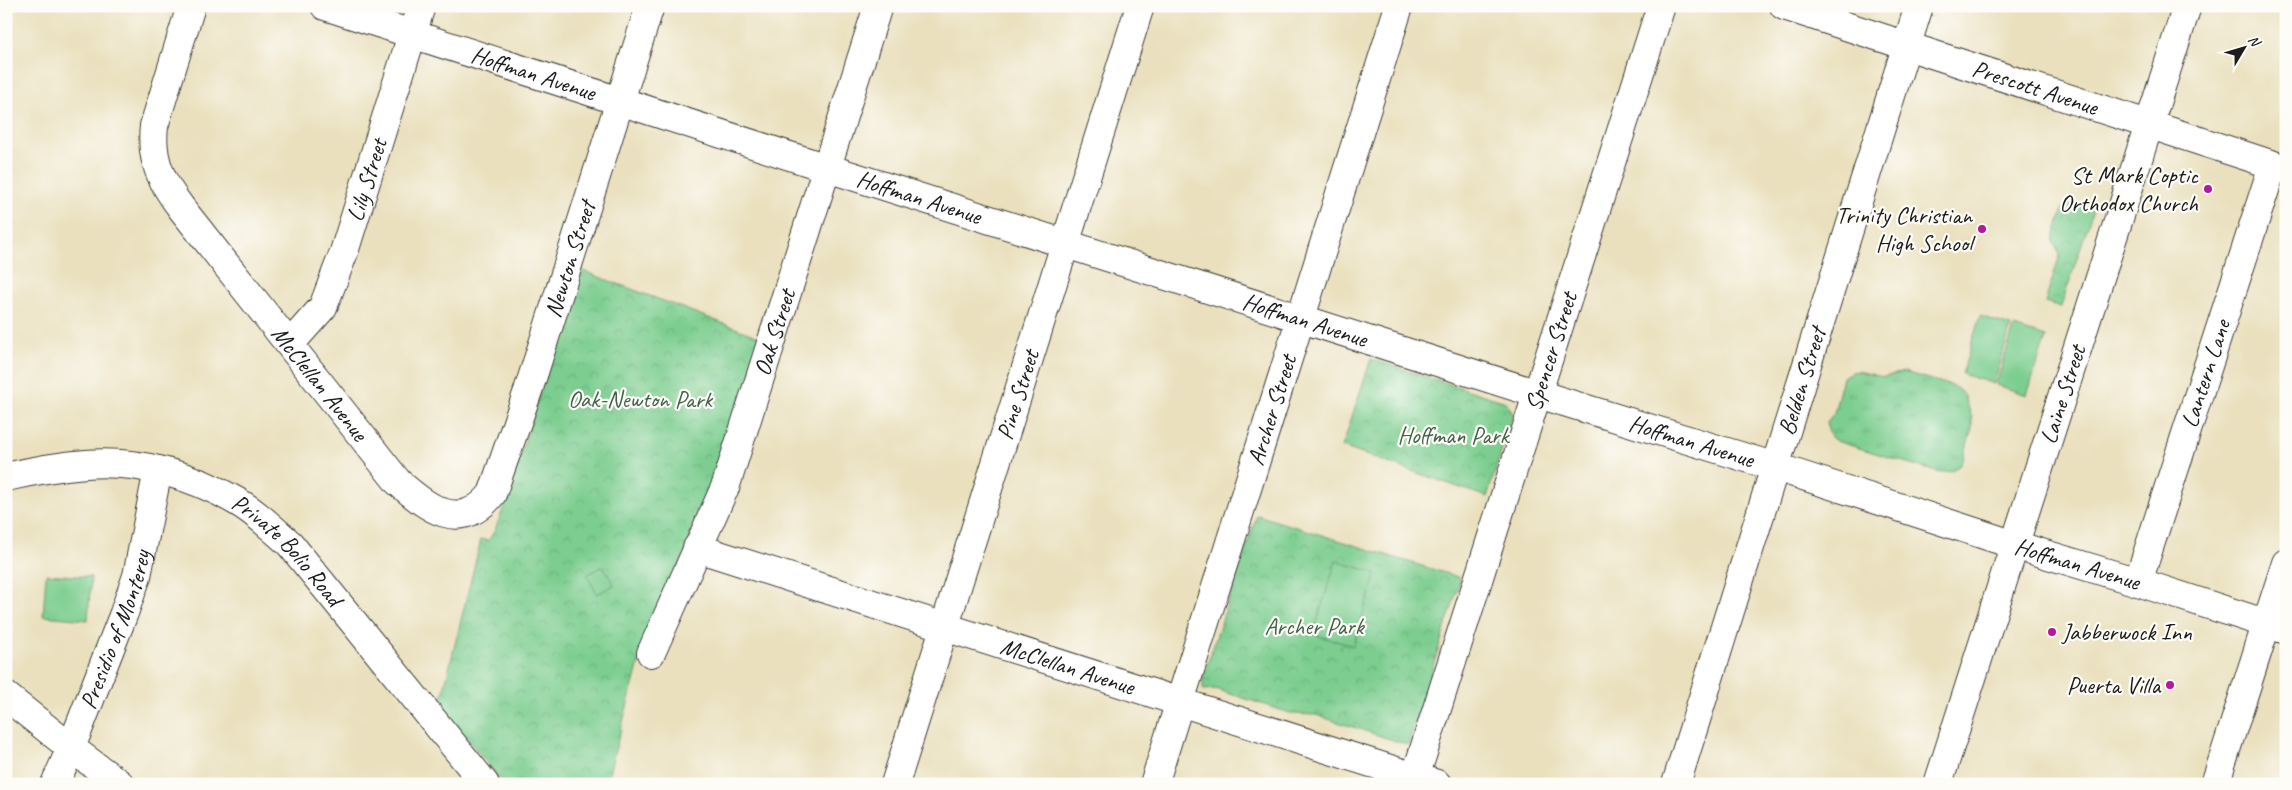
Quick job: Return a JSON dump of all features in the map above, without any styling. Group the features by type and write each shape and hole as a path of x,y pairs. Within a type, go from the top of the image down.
{"street":[{"name":"McClellan Avenue","path":"191,6 158,107 152,142 159,174 182,209 398,482 422,502 443,512 458,515 470,514 482,507"},
{"name":"Hoffman Avenue","path":"325,6 827,168 1538,394 1776,467 2015,546 2138,582 2276,627"},
{"name":"Lily Street","path":"290,344 322,307 344,252 421,6"},
{"name":"Newton Street","path":"482,507 492,494 528,391 650,6"},
{"name":"Oak Street","path":"652,653 726,485 878,6"},
{"name":"Pine Street","path":"894,784 1140,6"},
{"name":"Archer Street","path":"1154,784 1400,6"},
{"name":"Spencer Street","path":"1422,781 1538,394 1661,6"},
{"name":"Prescott Avenue","path":"1784,6 2279,167"},
{"name":"Belden Street","path":"1676,784 1920,6"},
{"name":"Laine Street","path":"1938,784 2187,6"},
{"name":"Lantern Lane","path":"2138,582 2279,167"},
{"name":"Private Bolio Road","path":"6,477 62,466 88,464 118,465 158,470 189,479 237,501 290,544 485,784"},
{"name":"Presidio of Monterey","path":"55,784 124,613 136,576 158,470"},
{"name":"McClellan Avenue","path":"697,548 1180,701 1422,781"},
{"path":"2215,784 2276,627 2286,563"},
{"path":"6,696 120,784"}],"green space":[{"path":"2073,203 2093,210 2061,307 2045,302 2060,255 2053,241 2063,208"},
{"name":"Oak-Newton Park","path":"578,269 762,338 718,478 642,652 606,784 504,784 440,705 481,539 488,541 495,530 507,499"},
{"path":"1980,316 2011,326 1994,384 1962,374"},
{"path":"2014,327 2046,337 2027,395 1996,385"},
{"name":"Hoffman Park","path":"1371,359 1506,402 1513,414 1487,497 1342,447"},
{"path":"1858,371 1883,377 1904,372 1953,386 1964,394 1972,418 1972,428 1963,459 1959,466 1953,470 1940,473 1836,441 1831,437 1826,423 1834,413 1843,377 1851,372"},
{"name":"Archer Park","path":"1257,515 1461,578 1408,745 1316,715 1293,714 1215,689 1203,690 1203,677"},
{"path":"1336,561 1376,573 1353,646 1313,634"},
{"path":"603,566 614,585 597,594 587,575"},
{"path":"46,574 91,577 88,620 43,616"}],"place":[{"name":"St Mark Coptic Orthodox Church","path":"2208,189"},
{"name":"Trinity Christian High School","path":"1982,229"},
{"name":"Jabberwock Inn","path":"2052,632"},
{"name":"Puerta Villa","path":"2170,685"}]}
